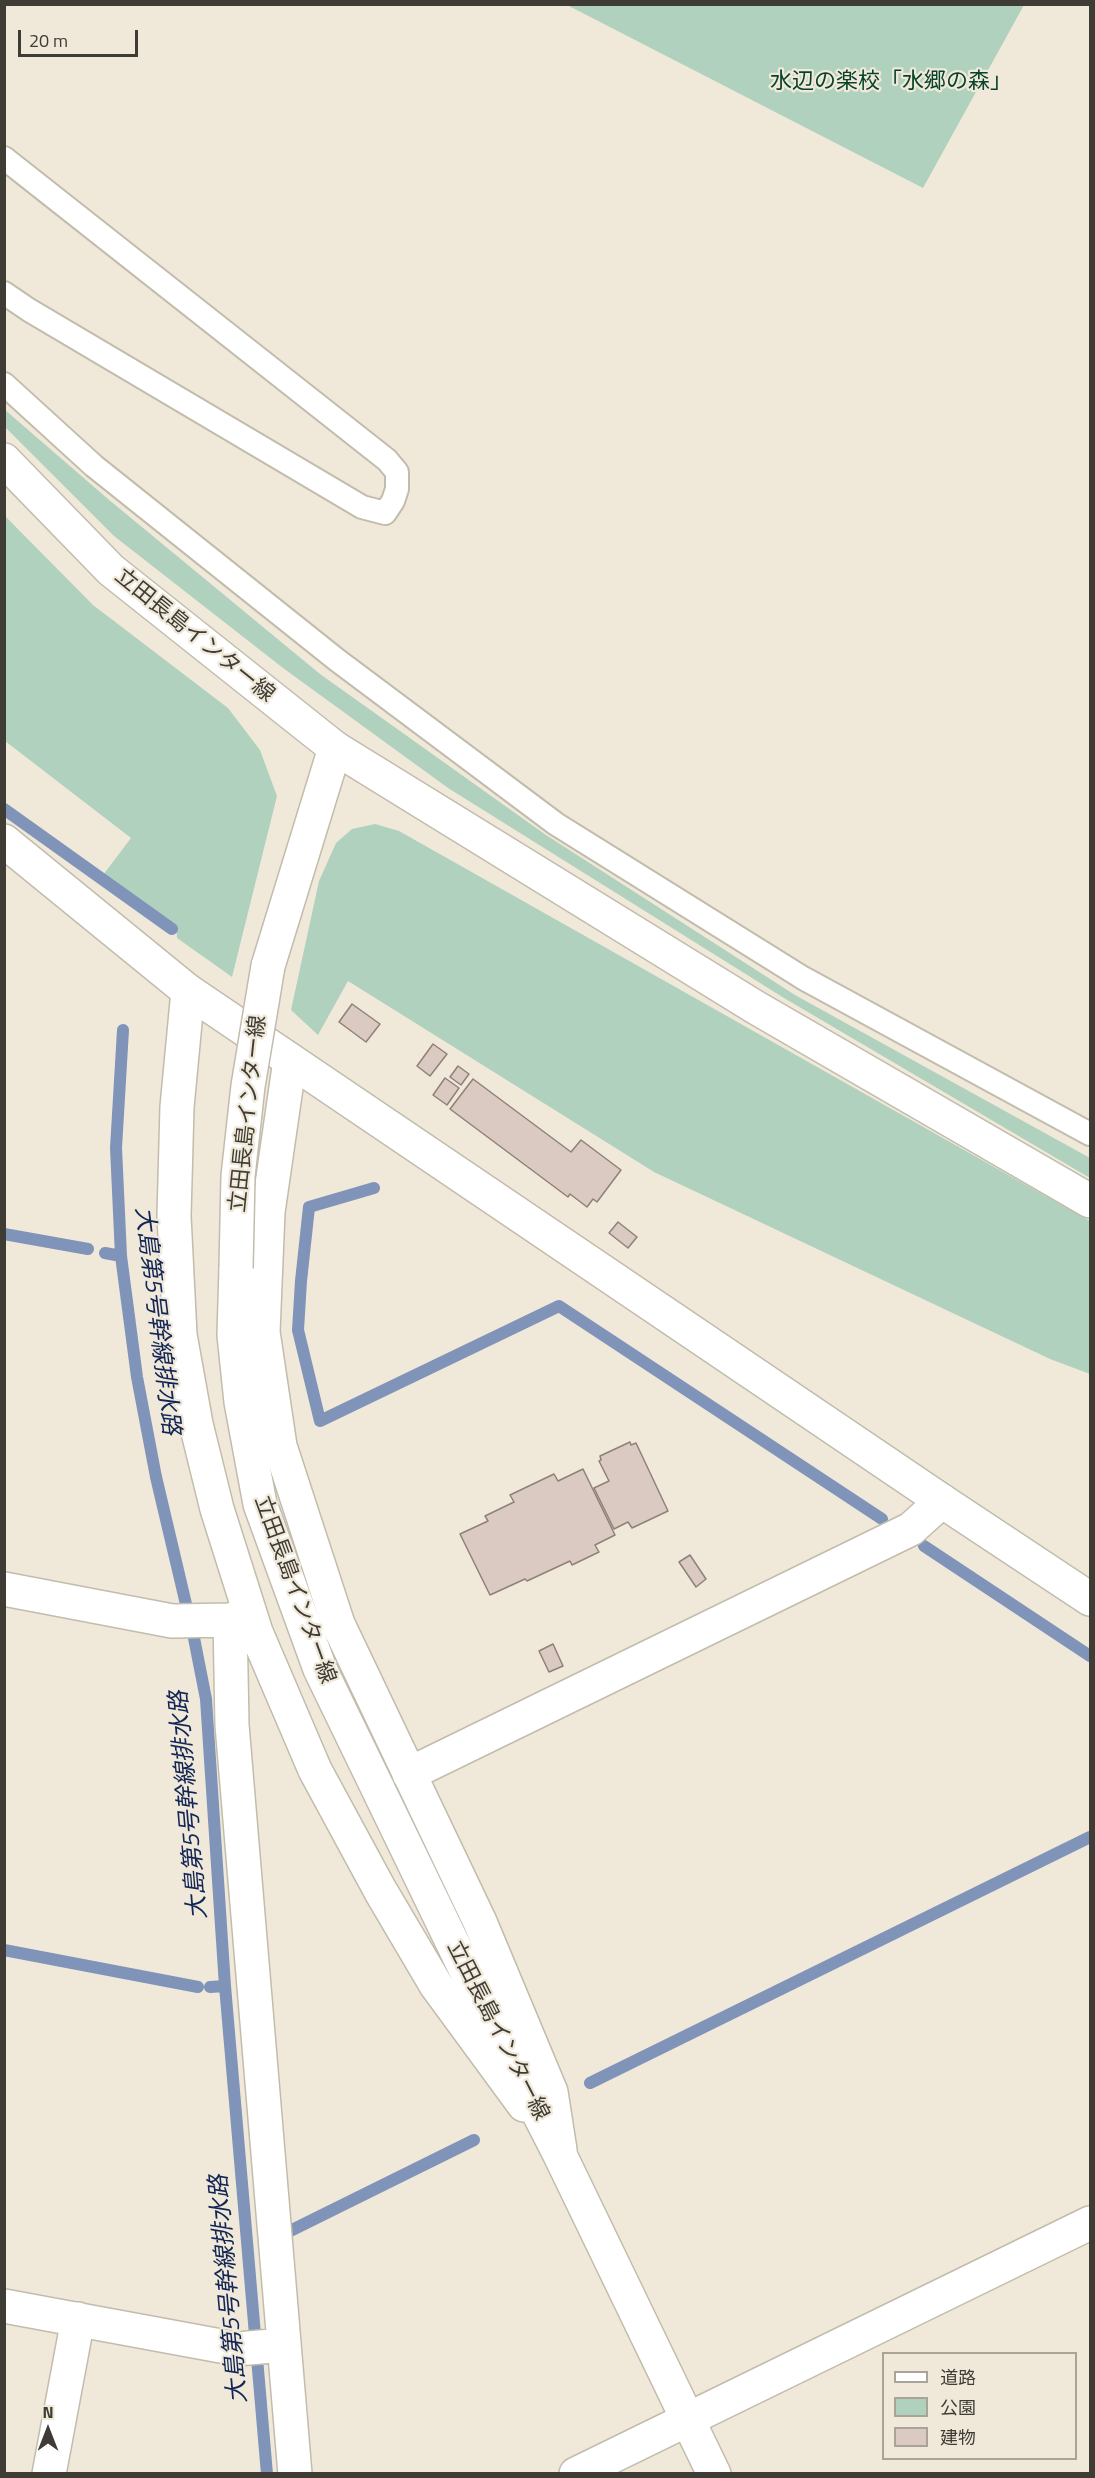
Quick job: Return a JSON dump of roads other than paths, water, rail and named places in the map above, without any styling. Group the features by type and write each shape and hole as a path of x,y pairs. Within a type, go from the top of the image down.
{"street":[{"name":"立田長島インター線","path":"4,460 111,570 335,748 268,966 248,1086 238,1176 234,1335 241,1402 260,1504 325,1680 471,1981 560,2155 714,2474"},
{"path":"335,748 755,1006 1090,1201"},
{"path":"4,841 188,991 1090,1599"},
{"path":"188,991 177,1107 174,1216 180,1335 196,1424 217,1509 232,1618 232,1725 280,2345 295,2474"},
{"path":"290,1060 268,1212 263,1332 280,1446 338,1624 480,1922 551,2092 560,2155"},
{"path":"410,1774 911,1529 942,1501"},
{"path":"4,1589 172,1621 232,1618"},
{"path":"232,1618 380,1890 436,1984 560,2155"},
{"path":"576,2474 1090,2223"},
{"path":"4,2306 237,2349 280,2345"},
{"path":"49,2474 78,2319"}],"lane":[{"path":"4,158 387,459 398,472 398,489 393,501 385,513 362,507 4,293"},
{"path":"4,384 94,466 337,660 556,824 803,978 1090,1134"}],"waterway":[{"path":"4,809 172,929"},
{"name":"大島第5号幹線排水路","path":"123,1030 116,1148 121,1256 137,1377 156,1477 206,1699 225,1986 267,2474"},
{"path":"374,1188 309,1207 298,1330 320,1421 559,1306 882,1519"},
{"path":"4,1234 88,1249"},
{"path":"105,1253 121,1256"},
{"path":"924,1546 1090,1656"},
{"path":"590,2083 1090,1837"},
{"path":"4,1950 198,1987"},
{"path":"210,1987 225,1986"},
{"path":"290,2231 474,2140"}],"park label":[{"name":"水辺の楽校「水郷の森」","path":"891,83"}]}
